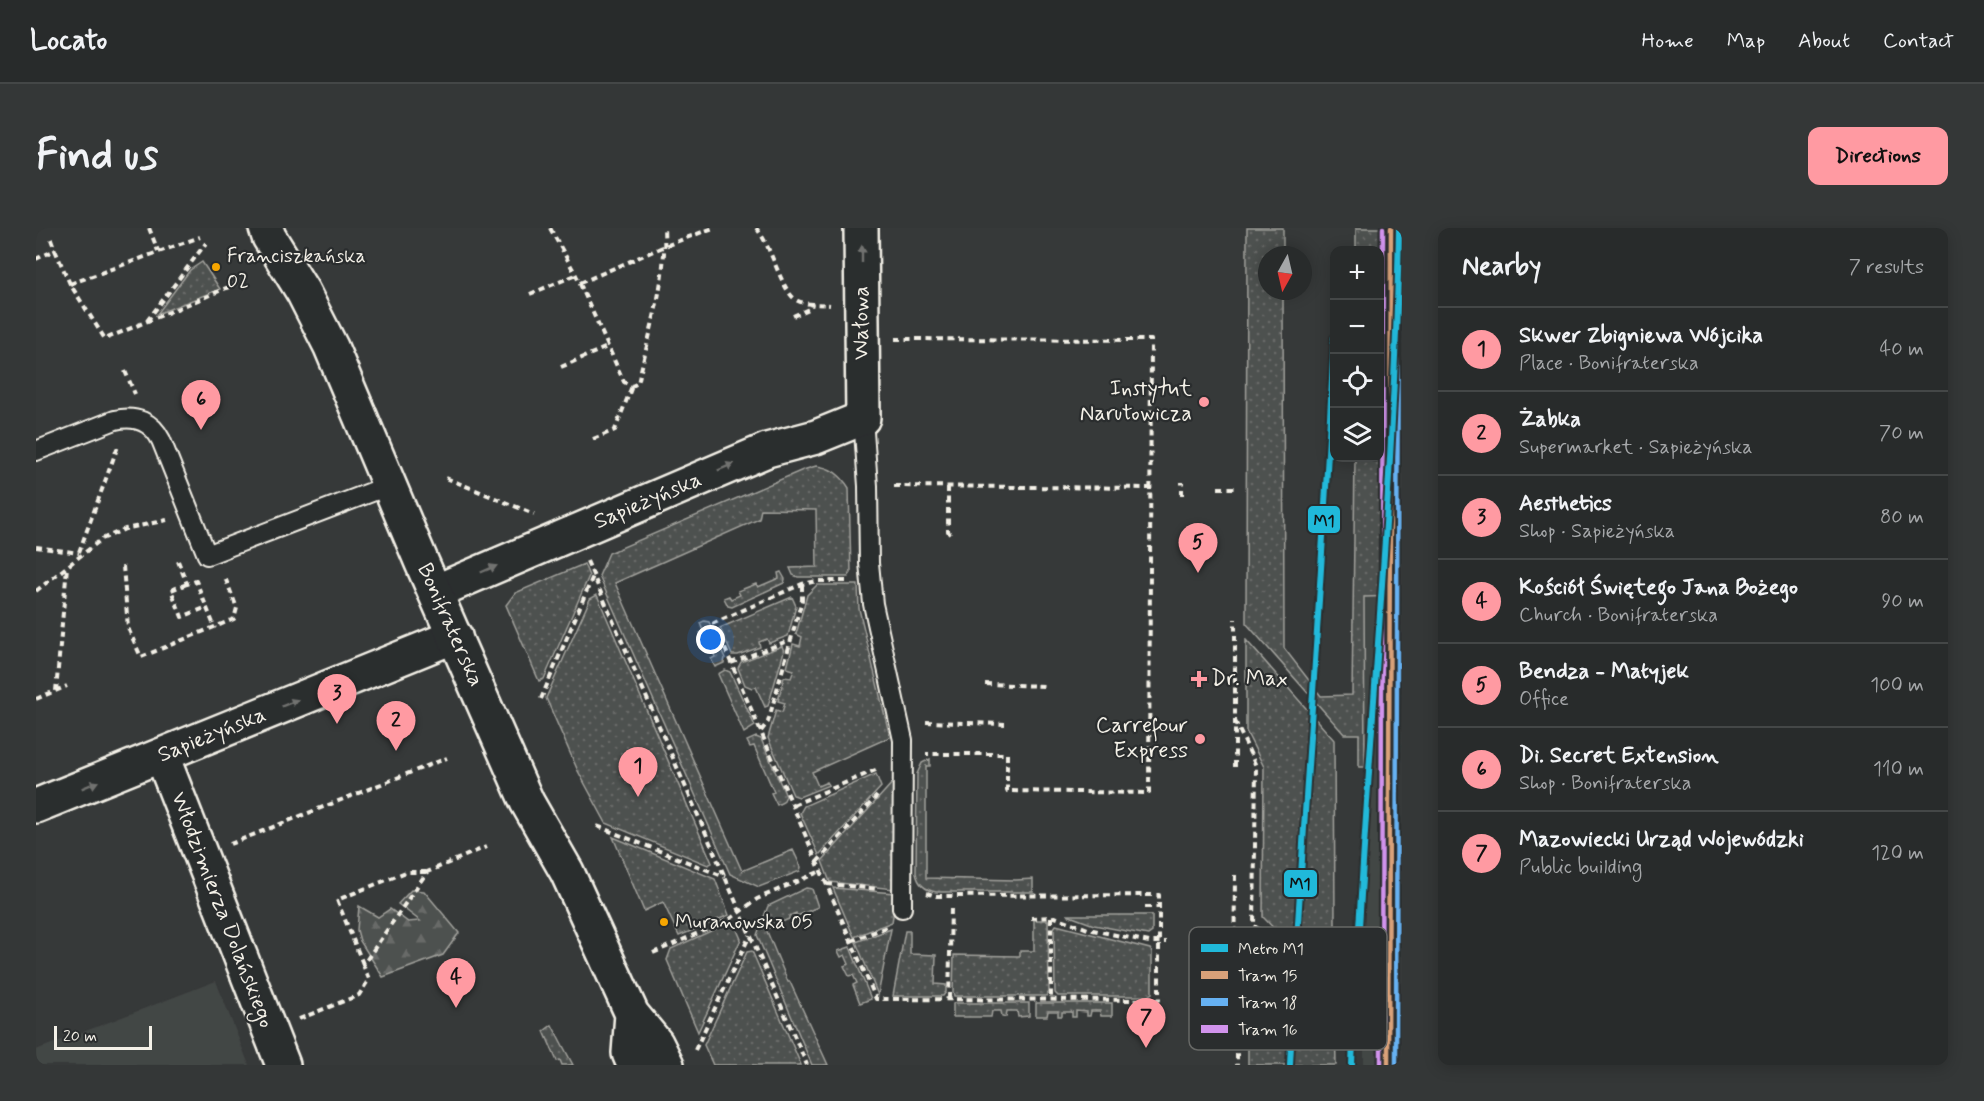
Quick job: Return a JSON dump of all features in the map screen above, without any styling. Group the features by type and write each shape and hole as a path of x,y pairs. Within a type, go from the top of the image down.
{"street":[{"name":"Wałowa","path":"861,228 862,418"},
{"name":"Bonifraterska","path":"264,231 303,292 323,329 520,788 567,872 632,1014 656,1043 681,1058"},
{"name":"Sapieżyńska","path":"435,592 767,450 816,437 862,418"},
{"name":"Sapieżyńska","path":"36,806 455,636"},
{"name":"Włodzimierza Dolańskiego","path":"162,756 282,1065"},
{"name":"Bonifraterska","path":"632,1014 629,1053 634,1065"}],"lane":[{"path":"36,451 115,420 128,418 146,422 158,433 207,555 390,485"},
{"path":"862,418 868,486 871,590 878,632 903,740 902,908"}],"path":[{"path":"149,228 158,251"},
{"path":"550,228 580,283 624,382 632,386"},
{"path":"593,439 615,430 632,386 638,383 660,282 665,246 664,228"},
{"path":"580,283 712,228"},
{"path":"756,228 767,242 789,294 796,300 837,306"},
{"path":"70,284 200,237"},
{"path":"51,239 70,284 105,339 236,284"},
{"path":"146,322 206,243"},
{"path":"36,259 55,250"},
{"path":"530,294 576,275"},
{"path":"793,316 811,308 812,303"},
{"path":"793,805 883,767 916,761 926,754 1007,754 1006,791 1149,793 1151,340 891,339"},
{"path":"561,367 608,347"},
{"path":"80,554 136,398 125,371"},
{"path":"446,478 543,517"},
{"path":"1182,482 1182,495"},
{"path":"884,486 1152,488"},
{"path":"948,487 948,531 952,538"},
{"path":"1218,488 1235,488"},
{"path":"36,591 80,554 102,539 125,529 191,516"},
{"path":"36,547 80,554"},
{"path":"586,557 807,1065"},
{"path":"178,561 187,584"},
{"path":"123,566 128,628 141,657 234,619 237,609 224,570"},
{"path":"56,691 67,567"},
{"path":"541,699 593,575"},
{"path":"207,607 182,617 171,590 196,581 207,607 215,628"},
{"path":"760,731 768,722 802,600 802,584"},
{"path":"1235,619 1235,767"},
{"path":"731,663 791,639"},
{"path":"985,684 1045,686"},
{"path":"36,699 68,686"},
{"path":"917,718 926,722 1005,724"},
{"path":"1235,721 1256,766 1255,927"},
{"path":"926,722 926,731"},
{"path":"926,747 926,754"},
{"path":"227,845 447,758"},
{"path":"817,862 888,784 883,767"},
{"path":"597,826 725,878"},
{"path":"311,1014 359,995 369,979 337,900 406,872 427,872 486,847"},
{"path":"363,965 427,872"},
{"path":"653,953 730,919 757,899 821,872"},
{"path":"1234,927 1235,875"},
{"path":"827,884 883,890"},
{"path":"920,889 936,896 1159,895 1159,942"},
{"path":"1145,907 1159,907"},
{"path":"949,999 951,908"},
{"path":"1051,917 1052,999"},
{"path":"1031,918 1051,917 1088,929 1149,942 1167,942"},
{"path":"851,941 889,926"},
{"path":"681,1058 750,934"},
{"path":"1238,1050 1238,1065"}],"shaded area":[{"path":"1398,228 1395,1065 1364,1065 1364,1050 1387,1050 1387,927 1364,927 1364,596 1380,462 1384,462 1383,246"},
{"path":"216,981 249,1065 36,1065 36,1050"}],"green space":[{"path":"1247,228 1283,228 1283,246 1258,246 1258,300 1283,300 1284,648 1321,696 1352,695 1355,462 1384,462 1384,246 1356,246 1356,228 1398,228 1398,596 1364,597 1365,767 1359,767 1359,734 1344,734 1246,623"},
{"path":"202,262 220,289 157,314 190,270"},
{"path":"816,466 835,472 849,488 851,573 848,577 798,577 793,575 790,568 817,567 816,510 761,509 759,519 615,583 742,871 793,850 801,867 800,871 759,887 730,874 599,576 609,553"},
{"path":"584,564 589,576 544,679 539,681 506,605 515,593"},
{"path":"781,572 785,579 784,583 732,607 728,606 724,598 729,596 731,599 740,595 738,591 756,584 758,587 779,578 778,573"},
{"path":"817,585 858,585 859,609 890,737 812,772 818,786 827,782 829,785 799,797 793,795 768,738 776,710 782,712 785,703 778,701 784,677 791,678 794,670 787,668 793,644 800,646 802,637 796,634 807,595"},
{"path":"597,595 712,863 708,865 606,823 578,771 546,698 590,599"},
{"path":"792,597 796,606 788,636 769,643 767,639 759,642 760,647 732,655 720,628"},
{"path":"709,622 725,658 724,663 715,667 711,659 715,657 706,636 702,638 700,633 703,631 700,623"},
{"path":"1246,640 1334,740 1335,927 1273,927 1263,917 1264,767 1246,731"},
{"path":"782,646 784,651 768,706 765,707 756,687 745,685 738,668 741,662"},
{"path":"725,670 730,672 755,726 744,733 718,674"},
{"path":"756,737 761,739 786,796 783,802 777,805 771,793 774,792 754,746 750,747 747,741"},
{"path":"930,759 930,766 926,766 926,878 1033,879 1033,892 936,892 925,888 920,883 916,873 917,774 922,763"},
{"path":"876,774 881,787 819,855 800,813 804,806"},
{"path":"894,781 894,889 830,882 822,861"},
{"path":"613,837 715,879 729,915 679,936 663,902 644,911"},
{"path":"806,888 812,889 818,907 797,916 796,913 789,916 789,919 766,929 788,982 790,982 828,1065 812,1065 757,935 768,906"},
{"path":"833,888 894,893 892,922 854,937"},
{"path":"411,890 424,891 459,933 443,955 383,977 360,941 357,930 359,906 378,917 390,909 408,922 420,921 398,904"},
{"path":"1067,915 1152,915 1152,932 1148,935 1094,925"},
{"path":"1034,920 1048,920 1049,992 1046,996 954,996 954,955 1020,956 1020,951 1034,951"},
{"path":"733,921 741,939 698,1032 667,960 671,949"},
{"path":"1056,925 1150,949 1152,952 1152,993 1148,996 1058,996 1055,993 1054,928"},
{"path":"891,929 878,995 856,942"},
{"path":"905,931 910,931 910,954 936,955 935,984 946,985 946,992 943,996 893,996"},
{"path":"850,947 871,999 860,1003 853,985 857,983 853,975 849,976 844,966 849,964 845,955 841,957 838,951"},
{"path":"752,951 801,1065 713,1065 704,1045 747,952"},
{"path":"954,1003 1029,1003 1029,1016 1018,1017 1017,1011 1007,1011 1006,1017 1002,1016 1001,1011 992,1011 991,1017 953,1017"},
{"path":"1036,1003 1112,1003 1112,1016 1101,1016 1100,1011 1091,1011 1090,1016 1087,1016 1087,1012 1076,1011 1076,1017 1072,1017 1072,1012 1062,1012 1062,1016 1058,1016 1058,1011 1048,1011 1047,1016 1036,1016"},
{"path":"552,1025 573,1065 562,1065 560,1060 557,1061 544,1031"},
{"path":"1248,1050 1336,1050 1336,1065 1248,1065"}],"metro line":[{"name":"M1","path":"1359,927 1391,438 1399,228"},
{"name":"M1","path":"1298,927 1333,354"},
{"name":"M1","path":"1290,1065 1291,1050"},
{"name":"M1","path":"1352,1065 1353,1050"}],"tram line":[{"name":"16","path":"1381,927 1383,228"},
{"name":"15","path":"1388,1065 1391,228"},
{"name":"18","path":"1396,1065 1398,228"},
{"name":"16","path":"1381,1050 1381,1065"}],"place":[{"name":"Franciszkańska 02","path":"216,267"},
{"name":"Instytut Narutowicza","path":"1204,402"},
{"name":"Di. Secret Extension","path":"201,430"},
{"name":"Bendza - Matyjek","path":"1198,573"},
{"name":"Dr. Max","path":"1199,679"},
{"name":"Aesthetics","path":"337,724"},
{"name":"Carrefour Express","path":"1200,739"},
{"name":"Żabka","path":"396,751"},
{"name":"Skwer Zbigniewa Wójcika","path":"638,797"},
{"name":"Muranowska 05","path":"664,922"},
{"name":"Kościół Świętego Jana Bożego","path":"456,1008"},
{"name":"Mazowiecki Urząd Wojewódzki","path":"1146,1048"}]}
